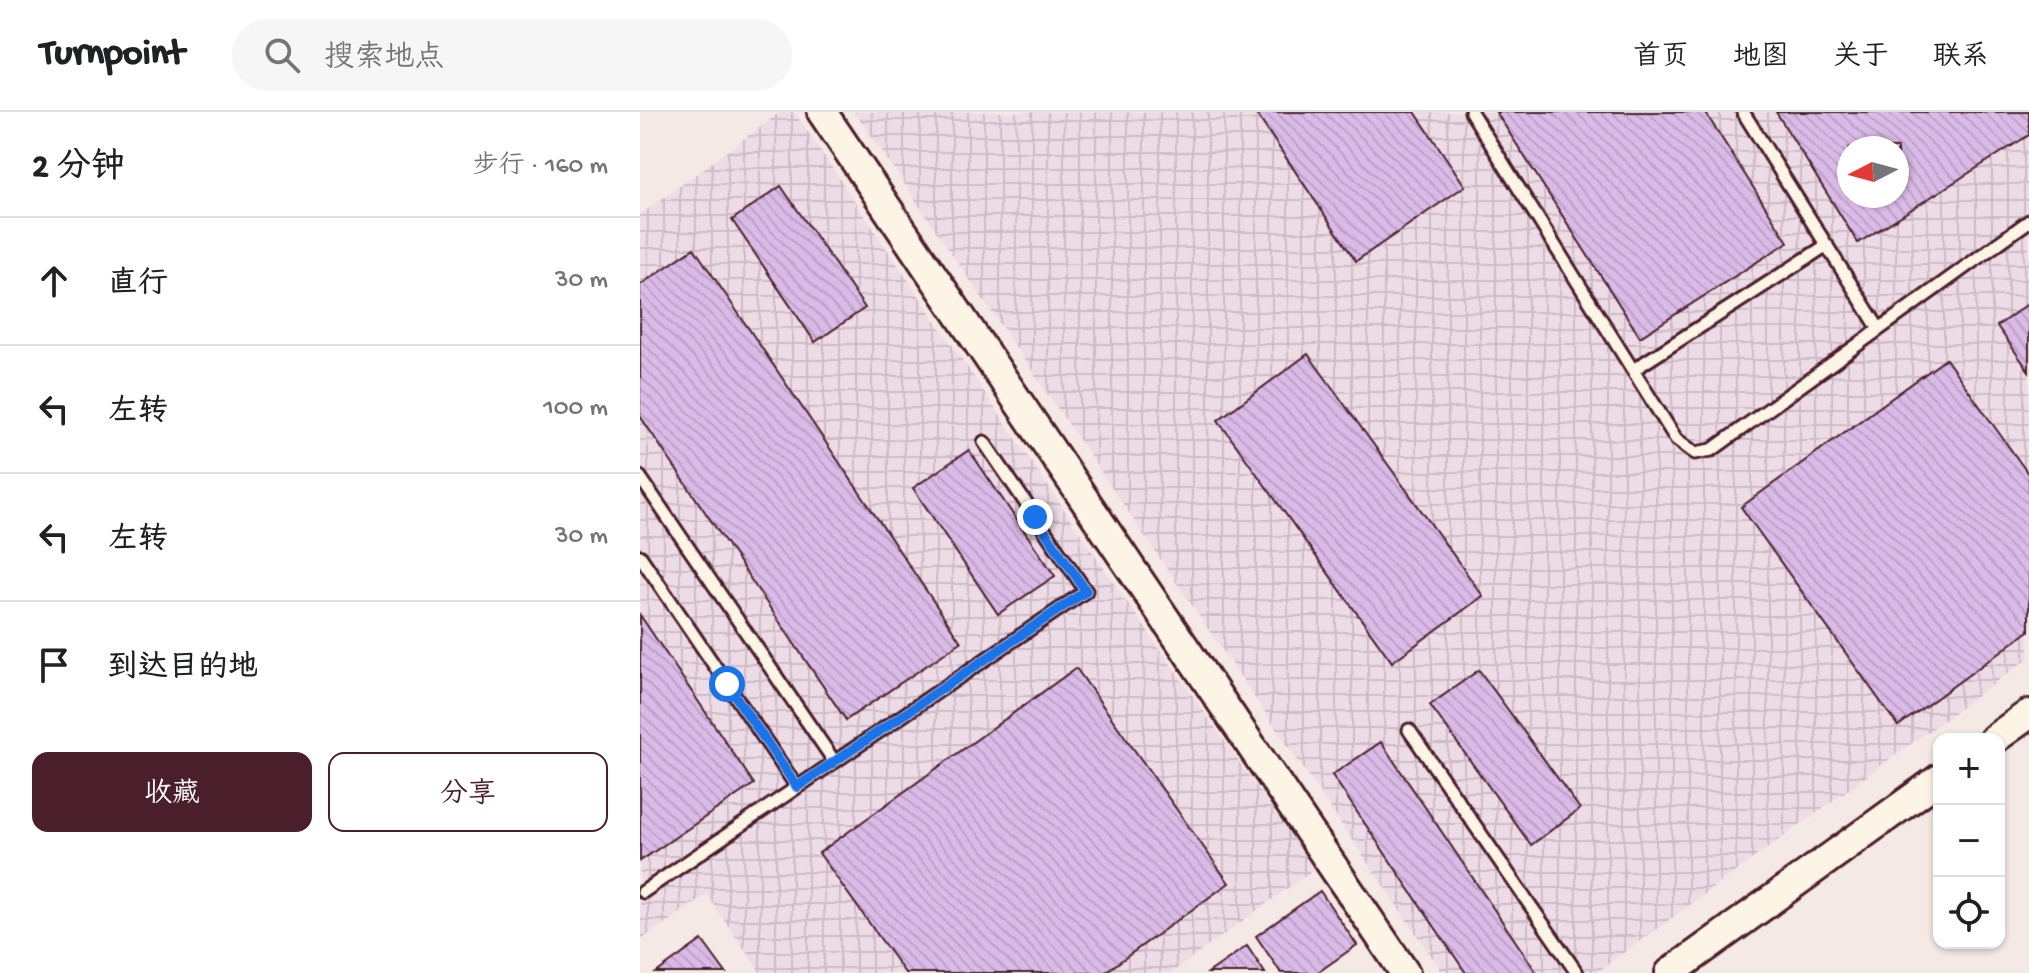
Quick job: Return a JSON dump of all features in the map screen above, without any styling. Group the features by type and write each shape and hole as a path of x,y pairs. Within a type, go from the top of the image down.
{"street":[{"path":"822,112 1405,973"},
{"path":"2002,733 2029,714"},
{"path":"1670,973 1933,783"}],"lane":[{"path":"1471,112 1676,439 1695,453 1712,450 2029,221"},
{"path":"1743,112 1879,329"},
{"path":"1633,370 1827,245"},
{"path":"643,892 1086,591 984,442"},
{"path":"640,477 834,761"},
{"path":"640,556 797,787"},
{"path":"1409,730 1577,973"}],"shaded area":[{"path":"781,112 794,112 1120,592 1314,869 1171,973 761,973 707,895 640,940 640,215"},
{"path":"855,112 2029,112 2029,658 1596,973 1443,973"}],"building":[{"path":"1255,112 1415,112 1465,186 1356,261"},
{"path":"1496,112 1705,112 1788,242 1640,337"},
{"path":"1776,112 2029,112 2029,135 1858,243"},
{"path":"781,186 865,308 815,342 732,220"},
{"path":"694,248 961,642 846,720 640,416 640,285"},
{"path":"2029,303 2029,371 1997,326"},
{"path":"1308,354 1483,596 1392,662 1218,420"},
{"path":"1946,359 2029,475 2029,631 1898,726 1741,507"},
{"path":"969,450 1055,576 998,614 913,488"},
{"path":"640,615 754,784 640,861"},
{"path":"1076,668 1229,883 1104,973 905,973 819,853"},
{"path":"1479,670 1580,809 1531,845 1430,705"},
{"path":"1381,742 1537,973 1466,973 1332,775"},
{"path":"1320,891 1357,945 1317,973 1281,973 1256,936"},
{"path":"702,940 726,973 656,973"},
{"path":"1247,946 1265,973 1208,973"}],"route":[{"path":"727,684 797,787 1086,591 1035,517"}]}
